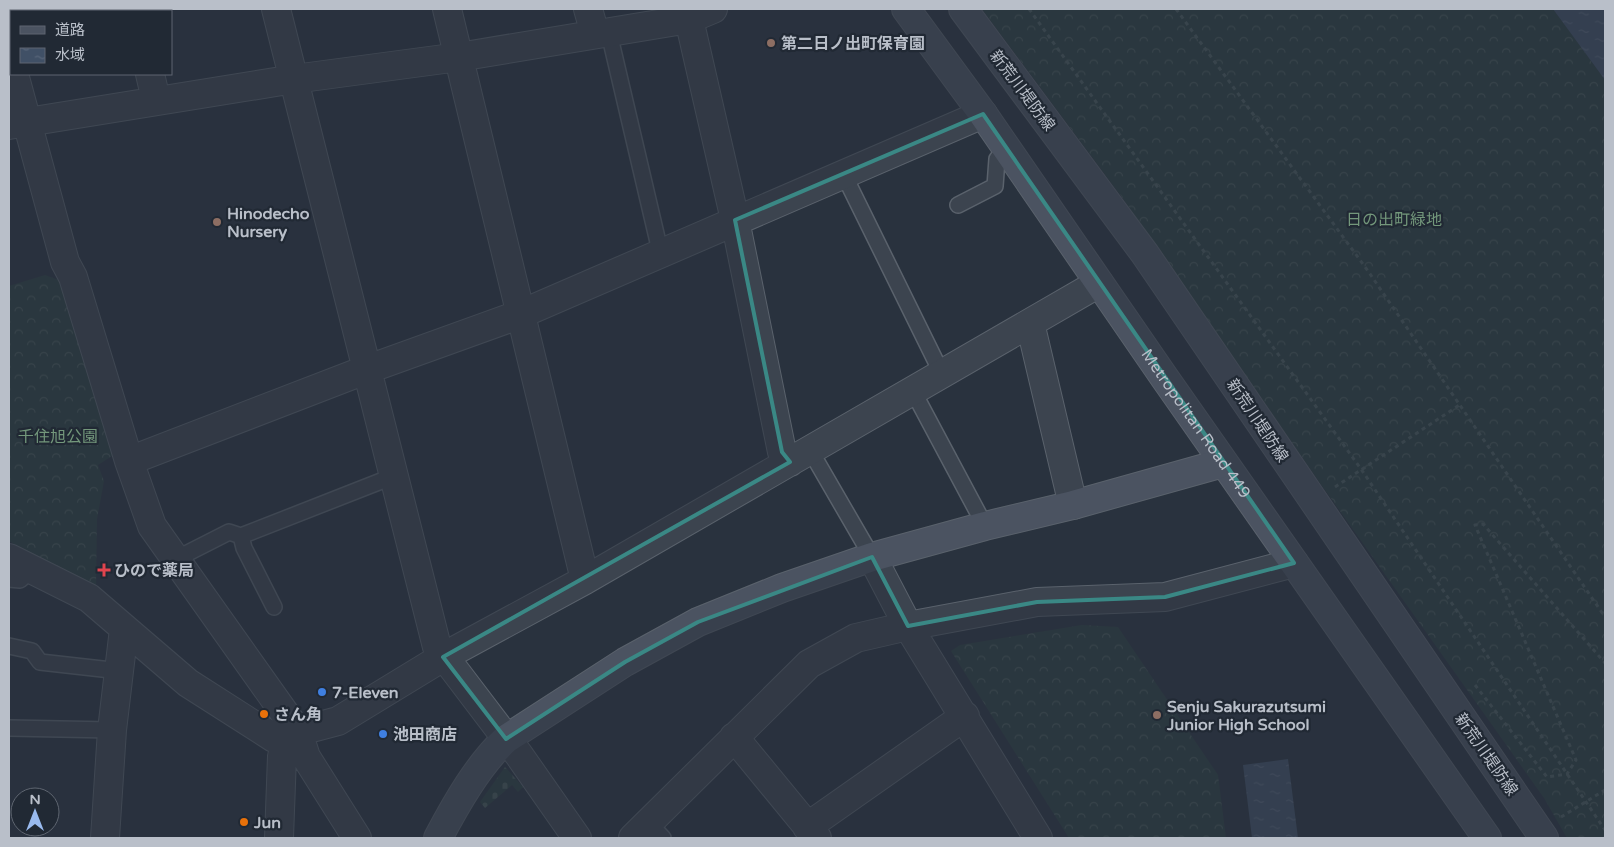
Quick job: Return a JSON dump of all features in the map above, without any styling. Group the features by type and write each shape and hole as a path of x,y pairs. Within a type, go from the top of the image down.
{"main road":[{"name":"Metropolitan Road 449","path":"906,9 983,114 1223,463 1488,838"},
{"name":"新荒川堤防線","path":"963,9 1146,254 1550,829"},
{"path":"438,838 451,813 495,750 506,739 625,662 698,622 782,588 872,557 985,526 1073,505 1223,463"}],"street":[{"path":"276,9 437,647 442,657 506,739 577,838"},
{"path":"447,9 585,580"},
{"path":"18,124 42,118 294,79 459,57 597,25 701,14 736,220 782,452 800,456"},
{"path":"14,75 18,124 65,262 73,277 129,460 152,526 174,560 298,732 306,757 357,838"},
{"path":"150,75 156,100"},
{"path":"129,460 521,314 983,114"},
{"path":"9,558 21,574 89,598 188,683 274,738 298,732 338,721 442,657 585,580 1099,283"},
{"path":"1030,323 1073,505"},
{"path":"872,557 908,626 965,716 1038,838"},
{"path":"648,833 734,737 809,664 856,638 908,626 1037,602 1165,597 1294,563"},
{"path":"105,838 112,730 124,629"},
{"path":"734,737 812,832 965,716"},
{"path":"278,838 282,756 298,732"}],"lane":[{"path":"597,25 661,255"},
{"path":"958,205 995,186 997,159 1006,148"},
{"path":"844,175 942,374"},
{"path":"913,391 985,526"},
{"path":"800,456 872,557"},
{"path":"174,560 229,532 240,536 394,476"},
{"path":"240,536 244,548 274,607"},
{"path":"9,646 32,651 40,662 120,672"},
{"path":"9,728 112,730"}],"path":[{"path":"1029,9 1362,469 1605,830"},
{"path":"1176,9 1368,271 1461,404 1605,617"},
{"path":"1329,492 1461,404"},
{"path":"1567,774 1576,760 1475,525 1483,524 1605,663"},
{"path":"1472,682 1547,776 1567,774"},
{"path":"1550,829 1586,801 1605,790"}],"highlighted area":[{"path":"983,114 1294,563 1165,597 1037,602 908,626 872,557 698,622 625,662 506,739 443,657 790,462 782,452 735,220"}],"green space":[{"name":"日の出町緑地","path":"982,9 1553,9 1605,80 1605,838 1567,838 1544,798 1320,483 1124,200"},
{"name":"千住旭公園","path":"45,275 64,282 115,454 98,465 104,481 97,519 96,589 9,541 9,286"},
{"path":"1082,625 1118,627 1218,775 1226,838 1069,838 951,651 960,645"},
{"path":"505,767 523,787 518,792 512,785 485,808 480,802"}],"water":[{"path":"1553,9 1605,9 1605,80"},
{"path":"1288,759 1298,838 1252,838 1243,765"}],"place":[{"name":"第二日ノ出町保育園","path":"771,43"},
{"name":"Hinodecho Nursery","path":"217,222"},
{"name":"ひので薬局","path":"104,570"},
{"name":"7-Eleven","path":"322,692"},
{"name":"さん角","path":"264,714"},
{"name":"Senju Sakurazutsumi Junior High School","path":"1157,715"},
{"name":"池田商店","path":"383,734"},
{"name":"Jun","path":"244,822"}]}
